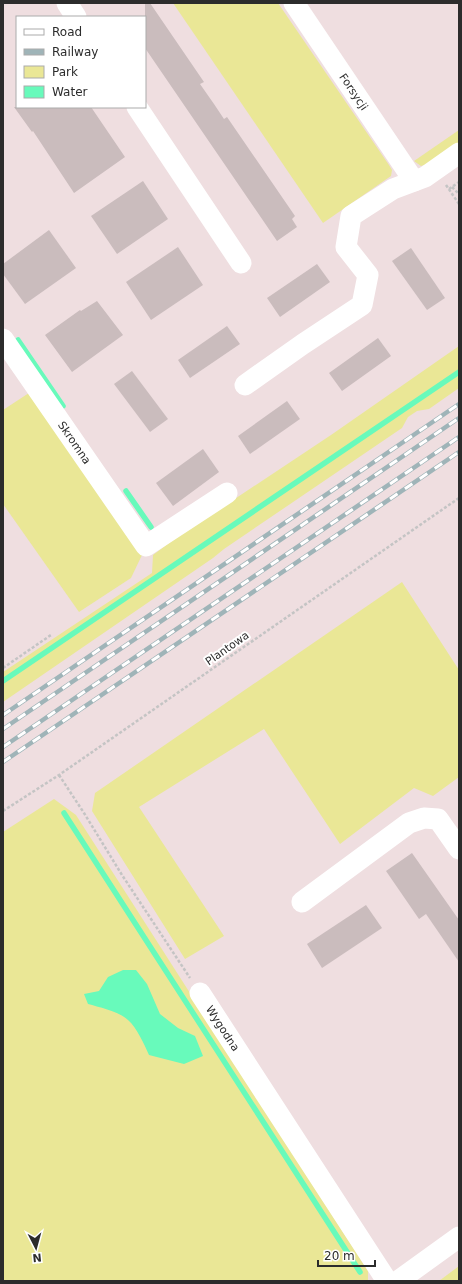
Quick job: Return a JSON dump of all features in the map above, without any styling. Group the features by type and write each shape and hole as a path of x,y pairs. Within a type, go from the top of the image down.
{"street":[{"path":"67,3 75,16"},
{"name":"Forsycji","path":"294,3 414,181"},
{"path":"138,108 241,263"},
{"path":"245,385 362,305 368,274 346,247 351,216 393,189 425,177 459,153"},
{"name":"Skromna","path":"3,339 146,546 227,493"},
{"path":"302,902 409,823 424,818 438,819 459,849"},
{"name":"Wygodna","path":"200,993 386,1281"},
{"path":"398,1281 459,1237"}],"path":[{"path":"449,189 458,183"},
{"path":"452,187 459,194"},
{"name":"Plantowa","path":"3,811 59,775 459,498"},
{"path":"3,668 51,635"},
{"name":"Wygodna","path":"59,775 122,876 200,993"}],"green space":[{"path":"173,3 278,3 389,165 392,170 391,176 323,223"},
{"path":"459,130 459,144 428,164 421,166 414,161"},
{"path":"459,346 459,388 429,409 417,411 408,417 402,428 3,702 3,672 152,573 153,555 173,540 331,435"},
{"path":"32,391 142,555 131,578 79,612 3,504 3,410"},
{"path":"402,582 459,670 459,777 433,796 414,788 340,844 264,729 139,807 224,936 185,959 92,811 95,793"},
{"path":"54,799 76,815 368,1271 368,1281 3,1281 3,832"},
{"path":"459,1266 459,1281 439,1281"}],"water":[{"path":"123,970 136,970 147,984 160,1014 178,1028 195,1036 203,1056 184,1064 149,1055 143,1041 128,1020 115,1012 88,1004 84,994 99,991 108,977"}],"building":[{"path":"145,3 150,3 204,82 200,84 224,119 227,117 295,216 292,219 297,227 277,241 146,49"},
{"path":"14,107 92,108 125,157 74,193 33,131 32,132"},
{"path":"143,181 168,219 117,254 91,216"},
{"path":"49,230 76,268 25,304 3,274 3,264"},
{"path":"178,247 203,285 151,320 126,282"},
{"path":"411,248 445,298 427,310 392,261"},
{"path":"317,264 330,282 280,317 267,298"},
{"path":"97,301 123,335 72,372 45,335 80,310 81,311"},
{"path":"227,326 240,344 190,378 178,360"},
{"path":"378,338 391,356 342,391 329,373"},
{"path":"132,371 168,419 150,432 114,384"},
{"path":"287,401 300,419 250,454 238,436"},
{"path":"203,449 219,472 173,506 156,483"},
{"path":"412,853 459,920 459,962 426,914 419,919 386,871"},
{"path":"366,905 382,928 322,968 307,944"}],"waterway":[{"path":"18,340 63,406"},
{"path":"3,681 459,372"},
{"path":"126,491 151,527"},
{"path":"64,813 360,1272"}],"railway":[{"path":"3,715 459,404"},
{"path":"3,729 459,418"},
{"path":"3,747 459,437"},
{"path":"3,762 459,452"}]}
